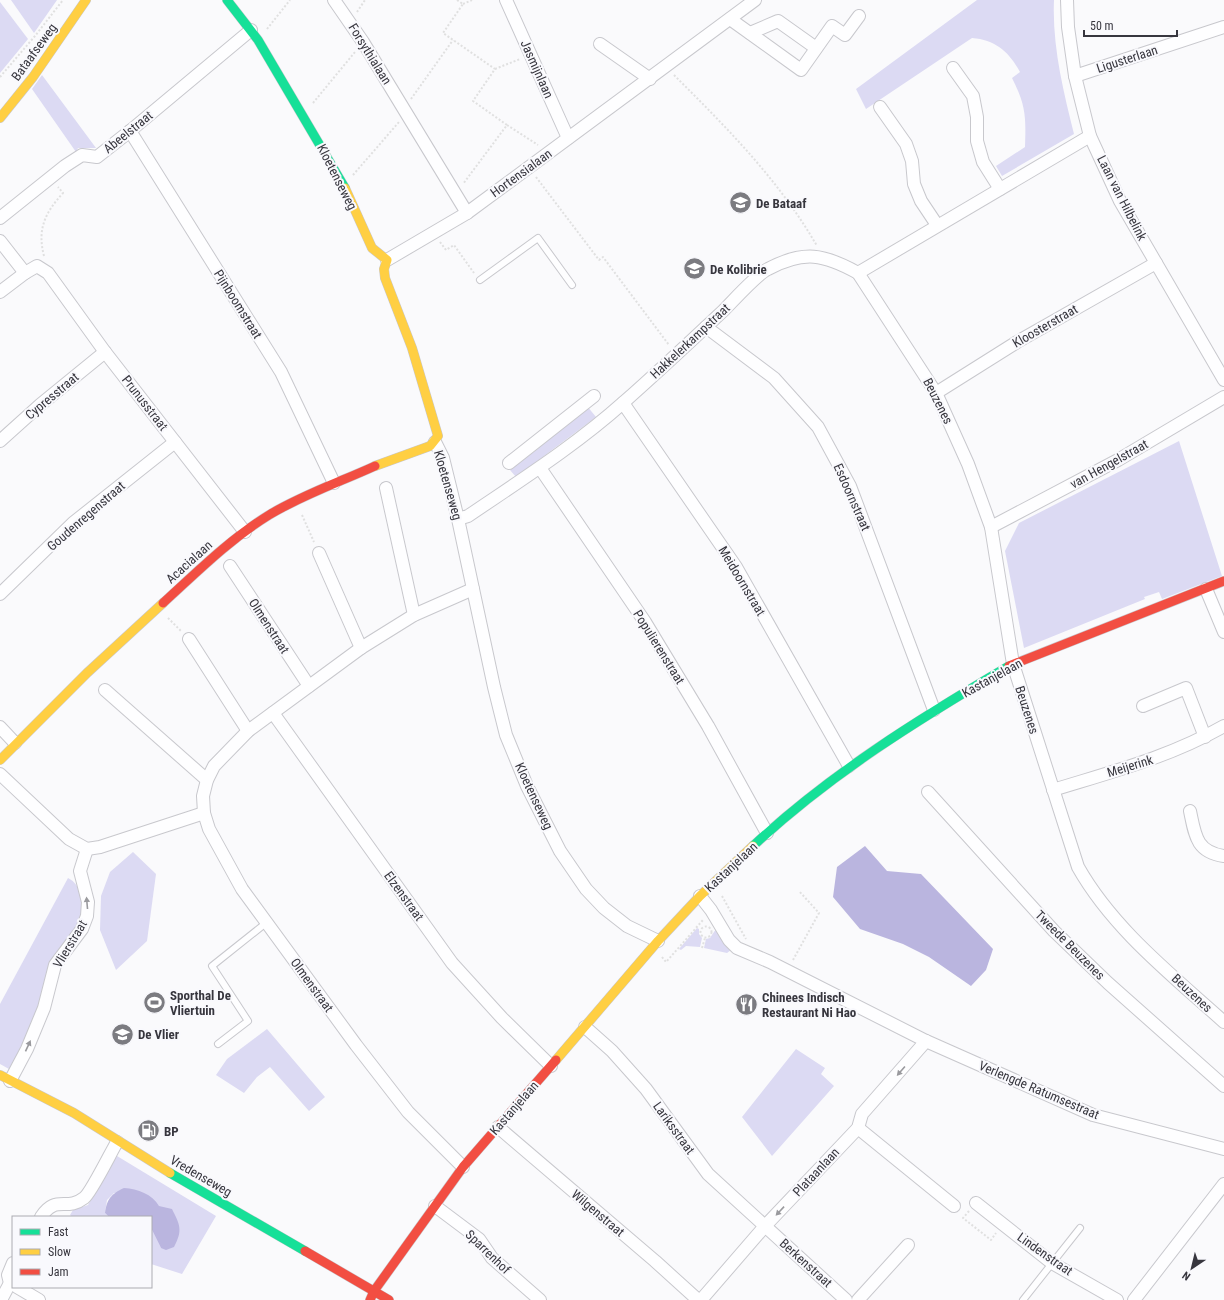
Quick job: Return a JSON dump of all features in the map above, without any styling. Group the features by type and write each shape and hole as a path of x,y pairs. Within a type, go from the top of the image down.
{"street":[{"name":"Bataafseweg","path":"0,118 34,77 86,0"},
{"name":"Kloetenseweg","path":"227,0 258,40 303,114 344,186 372,248 387,260 384,269 385,278 412,348 437,428 438,436 435,442 443,458 458,519 506,735 527,786 560,851 586,889 604,908 655,945"},
{"name":"Forsythialaan","path":"334,0 363,42 467,213"},
{"name":"Jasmijnlaan","path":"506,0 568,138"},
{"name":"Hortensialaan","path":"387,260 467,213 755,0"},
{"name":"Laan van Hilbelink","path":"1067,0 1068,27 1075,76 1090,136 1120,201 1224,380"},
{"path":"730,19 801,70 832,26 845,35 859,16"},
{"path":"750,34 778,21 816,48"},
{"name":"Ligusterlaan","path":"1075,76 1224,27"},
{"name":"Abeelstraat","path":"0,218 50,178 82,155 97,157 251,30"},
{"path":"600,44 650,79"},
{"path":"953,68 973,96 977,116 977,141 983,162 1000,189"},
{"path":"880,107 906,144 912,161 914,184 921,201 937,225"},
{"name":"Pijnboomstraat","path":"130,131 281,372 334,483"},
{"path":"858,273 1090,136"},
{"path":"0,240 25,273"},
{"name":"Hakkelerkampstraat","path":"458,519 468,516 540,468 623,403 706,327 766,269 789,260 812,255 836,260 858,273"},
{"name":"Kloosterstraat","path":"936,393 1017,342 1156,263"},
{"path":"0,292 37,266 48,273"},
{"name":"Prunusstraat","path":"48,273 105,352 245,532"},
{"name":"Beuzenes","path":"858,273 936,393 968,464 991,527 1013,664 1078,867 1091,891 1130,936 1224,1022"},
{"name":"Esdoornstraat","path":"706,327 774,378 818,427 850,486 934,710"},
{"name":"Cypresstraat","path":"0,441 40,405 105,352"},
{"path":"509,463 594,396"},
{"name":"van Hengelstraat","path":"991,527 1118,460 1224,397"},
{"name":"Meidoornstraat","path":"623,403 736,567 850,766"},
{"name":"Goudenregenstraat","path":"0,594 73,523 175,442"},
{"name":"Acacialaan","path":"0,760 87,673 219,551 269,515 295,501 383,463 423,449 435,442"},
{"name":"Populierenstraat","path":"540,468 645,622 708,726 767,833"},
{"path":"386,488 414,616"},
{"path":"319,553 362,648"},
{"name":"Olmenstraat","path":"230,566 309,686"},
{"name":"Kastanjelaan","path":"370,1300 374,1291 463,1167 655,945 713,883 767,833 850,766 934,710 1013,664 1224,581"},
{"name":"Olmenstraat","path":"463,1167 408,1112 356,1046 242,889 209,829 204,813 203,796 207,780 214,766 248,731 362,648 414,616 473,589"},
{"path":"1206,589 1224,632"},
{"path":"189,639 248,731"},
{"path":"1143,706 1186,688 1205,737"},
{"path":"105,690 207,780"},
{"name":"Elzenstraat","path":"273,713 452,962 502,1018 551,1066"},
{"name":"Meijerink","path":"1053,790 1156,758 1205,737 1224,726"},
{"path":"0,727 16,743"},
{"path":"0,774 69,839 87,849 100,847 204,813"},
{"name":"Tweede Beuzenes","path":"928,792 1054,931 1108,983 1224,1086"},
{"path":"1190,811 1196,840 1212,854 1224,856"},
{"name":"Vlierstraat","path":"5,1078 27,1049 44,1008 55,965 82,929 87,916 88,902 80,871 87,849"},
{"path":"700,896 711,910 729,940 737,948 786,970 926,1041"},
{"name":"Lariksstraat","path":"585,1027 612,1051 646,1088 708,1174 765,1226"},
{"name":"Plataanlaan","path":"701,1300 765,1226 858,1128 862,1114 926,1041"},
{"name":"Verlengde Ratumsestraat","path":"926,1041 1093,1115 1224,1149"},
{"name":"Vredenseweg","path":"5,1078 74,1113 117,1142 389,1300"},
{"name":"Wilgenstraat","path":"498,1127 655,1260 698,1300"},
{"path":"858,1128 954,1206"},
{"path":"43,1216 47,1208 55,1204 65,1205 85,1198 117,1142"},
{"path":"1134,1300 1224,1184"},
{"name":"Lindenstraat","path":"976,1202 1052,1263 1117,1300"},
{"name":"Sparrenhof","path":"435,1206 479,1240 492,1258 540,1300"},
{"name":"Berkenstraat","path":"765,1226 846,1300"},
{"path":"858,1300 908,1244"},
{"path":"12,1265 8,1275 12,1283"},
{"path":"1,1300 12,1286"},
{"path":"18,1288 39,1300"}],"lane":[{"path":"480,280 538,238 572,285"},
{"path":"218,1044 248,1021 212,966 266,923"},
{"path":"1022,1300 1080,1228"}],"path":[{"name":"Bataafseweg","path":"0,77 63,0"},
{"path":"258,40 290,0"},
{"path":"457,0 463,4"},
{"path":"472,0 463,4 443,33 495,70"},
{"path":"404,108 453,40"},
{"path":"303,114 363,42"},
{"path":"531,55 495,70 473,101 549,153"},
{"path":"666,67 739,140 799,215 823,258"},
{"path":"344,186 398,122 412,121"},
{"path":"455,194 507,125"},
{"path":"529,168 599,260 603,257 676,354"},
{"path":"48,273 41,242 42,228 48,212 63,193 50,178"},
{"path":"433,233 446,250 454,245 480,280"},
{"path":"295,501 319,553"},
{"path":"157,608 189,639"},
{"path":"713,883 749,942"},
{"path":"786,970 819,913 799,891"},
{"path":"655,945 666,962 711,910"},
{"path":"698,925 702,929 701,934 705,938"},
{"path":"702,929 707,927 711,930 710,936 705,938 702,948"},
{"path":"976,1202 963,1218 980,1232 991,1240 1003,1224"}],"shaded area":[{"path":"11,0 57,0 34,33"},
{"path":"977,0 1054,0 1055,34 1059,67 1074,134 1002,176 996,166 1025,147 1025,119 1023,104 1012,78 1020,72 1006,53 995,44 981,39 972,38 866,109 856,89"},
{"path":"0,2 28,39 0,73"},
{"path":"42,75 96,148 78,148 76,152 32,89"},
{"path":"587,406 596,417 516,477 510,470 539,448 536,444"},
{"path":"1179,441 1222,576 1162,599 1159,592 1144,597 1145,599 1024,648 1005,551 1019,523"},
{"path":"865,846 887,871 921,874 993,949 986,970 971,986 929,957 903,944 860,929 833,897 837,867"},
{"path":"133,852 156,874 147,941 116,970 100,930 101,896 110,872"},
{"path":"68,878 73,881 81,894 83,917 23,1048 9,1069 0,1064 0,1004"},
{"path":"697,928 699,929 699,934 702,938 700,947 686,946 681,950 679,949"},
{"path":"716,929 731,950 727,953 704,948 706,939 710,938"},
{"path":"267,1029 325,1097 309,1111 270,1067 257,1077 244,1093 216,1075 227,1059"},
{"path":"796,1049 825,1068 821,1074 834,1086 772,1156 742,1117"},
{"path":"117,1156 216,1216 182,1274 152,1264 152,1230 161,1248 159,1206 114,1193 107,1200 105,1213 108,1216 70,1215 73,1210 88,1205"},
{"path":"124,1188 144,1193 153,1198 159,1206 172,1209 179,1224 179,1236 174,1247 166,1250 161,1248 152,1230 152,1216 108,1216 105,1213 108,1201 116,1192"}],"traffic: fast":[{"path":"227,0 258,40 345,188"},
{"path":"753,846 782,820 844,771 909,727 1009,666"},
{"path":"170,1173 305,1251"}],"traffic: slow":[{"path":"0,118 33,77 86,0"},
{"path":"345,188 372,248 387,260 384,269 385,278 412,348 438,436 430,446 375,466"},
{"path":"0,760 87,673 163,603"},
{"path":"556,1060 658,941 700,896 753,846"},
{"path":"0,1075 74,1113 170,1173"}],"traffic: jam":[{"path":"163,603 227,545 255,524 308,495 375,466"},
{"path":"1009,666 1224,581"},
{"path":"370,1300 374,1291 463,1167 556,1060"},
{"path":"305,1251 389,1300"}],"place":[{"name":"De Bataaf","path":"740,203"},
{"name":"De Kolibrie","path":"694,269"},
{"name":"Sporthal De Vliertuin","path":"154,1002"},
{"name":"Chinees Indisch Restaurant Ni Hao","path":"747,1004"},
{"name":"De Vlier","path":"123,1034"},
{"name":"BP","path":"149,1131"}]}
